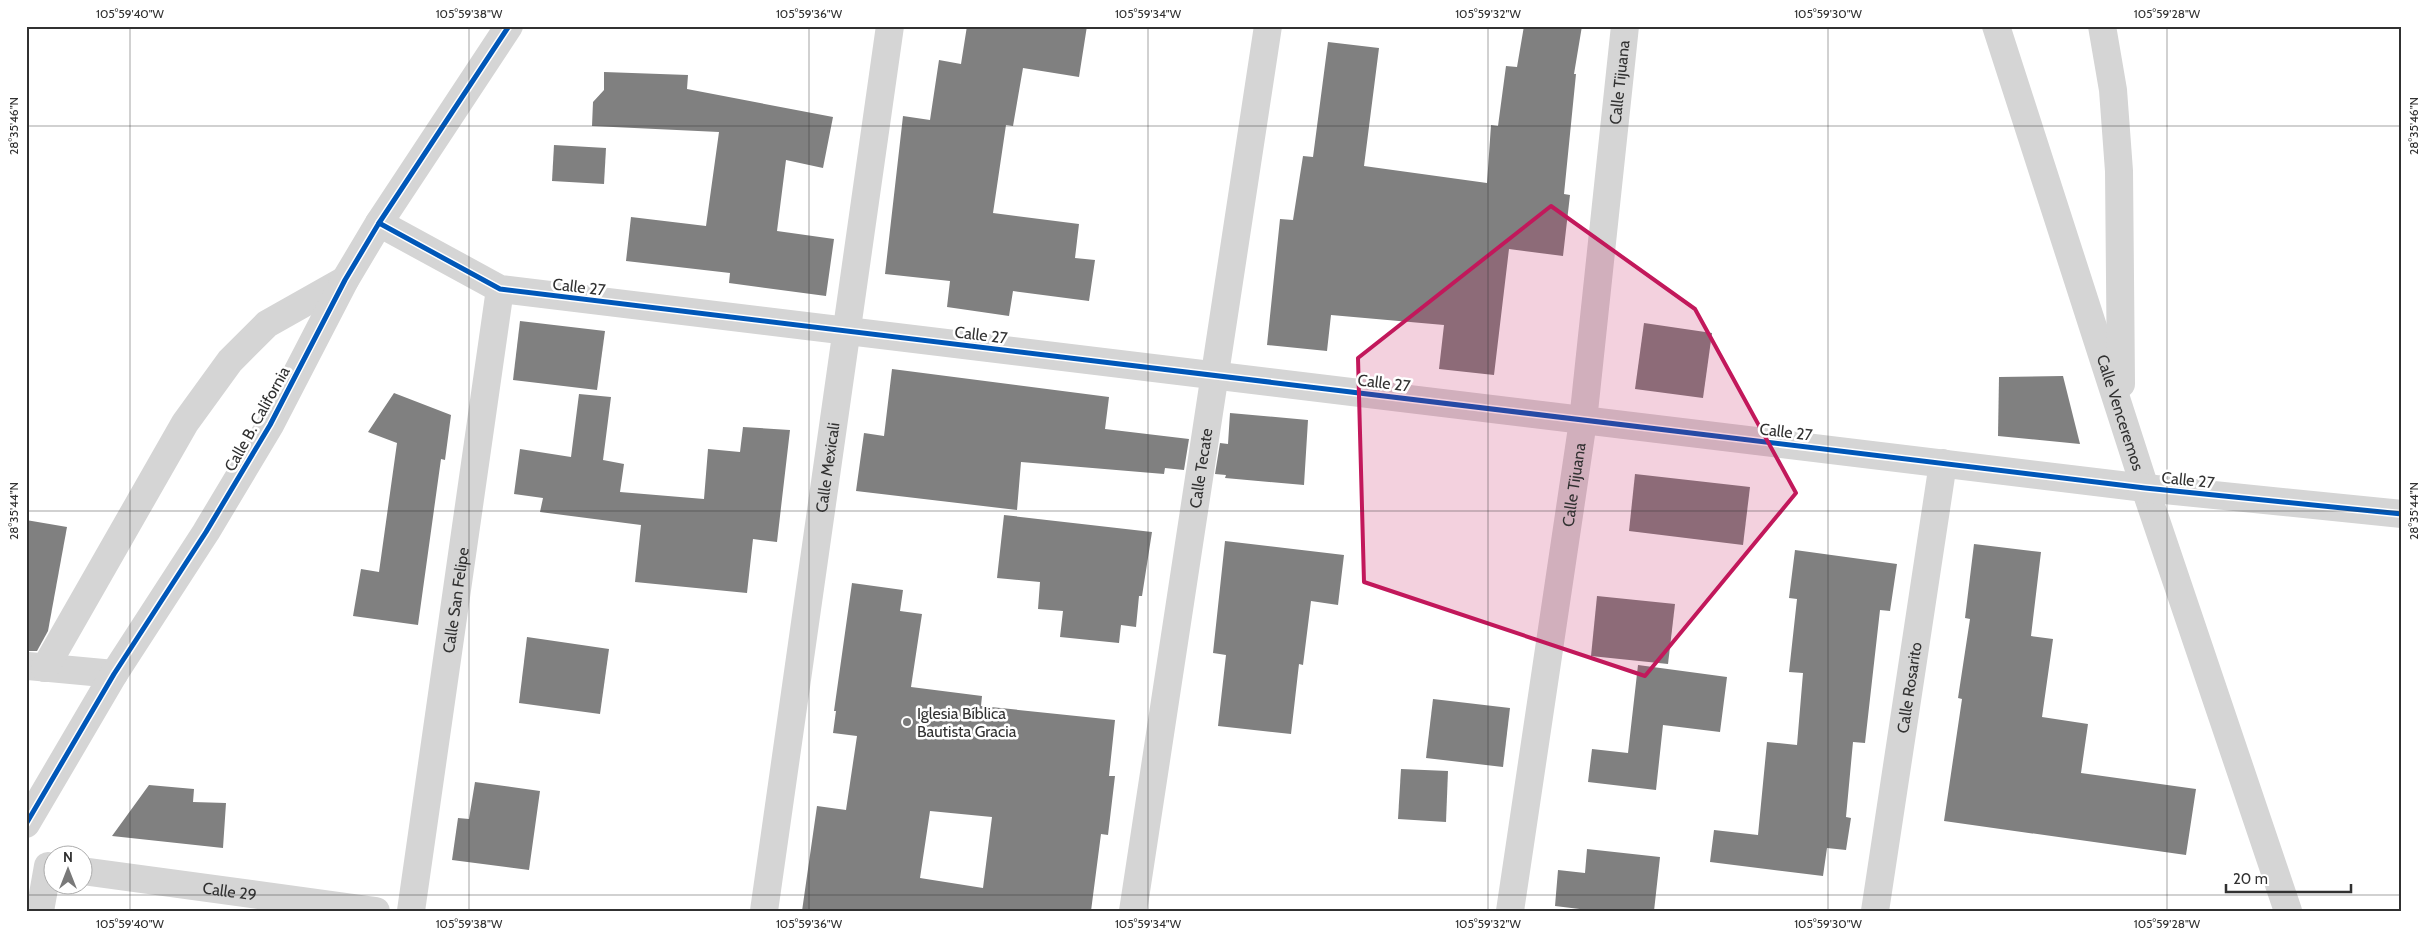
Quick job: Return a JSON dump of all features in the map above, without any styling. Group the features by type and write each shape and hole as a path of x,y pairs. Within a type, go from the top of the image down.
{"street":[{"name":"Calle B. California","path":"26,824 114,674 206,532 270,425 345,280 379,223 509,26"},
{"name":"Calle Mexicali","path":"764,911 848,332 890,26"},
{"name":"Calle Tecate","path":"1133,911 1268,26"},
{"name":"Calle Tijuana","path":"1510,911 1584,421 1625,26"},
{"name":"Calle Venceremos","path":"1996,26 2145,488 2288,911"},
{"path":"2102,26 2113,90 2120,171 2121,409"},
{"name":"Calle 27","path":"379,223 500,290 2145,488 2402,514"},
{"path":"114,674 35,666 180,431 230,362 267,324 345,280"},
{"name":"Calle San Felipe","path":"411,911 500,290"},
{"name":"Calle Rosarito","path":"1875,911 1944,463"},
{"path":"40,911 42,866"},
{"name":"Calle 29","path":"92,872 376,911"}],"highlighted area":[{"path":"1551,206 1695,309 1796,493 1645,676 1364,582 1358,358"}],"building":[{"path":"967,26 1087,26 1079,77 1023,68 1013,126 1006,125 993,213 1079,224 1075,258 1095,260 1089,301 1013,291 1009,316 947,307 950,281 885,274 903,116 930,120 939,60 961,64"},
{"path":"1524,26 1582,26 1574,74 1576,74 1564,194 1570,195 1563,256 1509,249 1494,375 1439,369 1444,325 1331,315 1327,351 1267,345 1280,219 1293,220 1303,156 1313,157 1328,42 1379,48 1364,166 1487,183 1491,125 1498,126 1506,66 1517,67"},
{"path":"604,72 688,75 687,89 833,117 823,168 786,160 777,231 834,239 826,296 729,283 730,273 626,261 631,217 706,226 719,132 592,126 593,102 604,90"},
{"path":"554,145 606,148 604,184 552,181"},
{"path":"520,321 605,331 597,390 513,380"},
{"path":"1644,323 1712,333 1703,398 1635,389"},
{"path":"892,369 1109,397 1105,429 1189,439 1184,470 1165,468 1164,474 1021,462 1017,510 856,491 864,433 884,436"},
{"path":"2063,376 2080,444 1998,436 1999,377"},
{"path":"394,393 451,415 445,460 441,459 418,625 353,616 361,569 379,572 397,443 368,432"},
{"path":"579,394 611,397 603,460 624,464 620,492 704,499 708,449 740,452 743,427 790,430 777,542 753,539 747,593 635,582 641,525 540,512 543,498 514,494 520,449 571,457"},
{"path":"1230,413 1308,420 1304,485 1225,478 1226,475 1215,474 1220,443 1228,444"},
{"path":"1635,474 1750,487 1743,545 1629,531"},
{"path":"1004,515 1152,532 1142,596 1139,596 1136,627 1121,625 1119,643 1060,637 1063,611 1038,609 1040,582 997,578"},
{"path":"26,520 67,527 48,631 37,651 26,651"},
{"path":"1225,541 1344,555 1338,605 1311,601 1303,665 1299,664 1291,734 1218,726 1226,655 1213,653"},
{"path":"1974,544 2041,552 2031,636 2053,639 2042,717 2088,724 2081,773 2196,789 2186,855 1944,821 1962,699 1958,698 1970,619 1965,618"},
{"path":"1795,550 1897,564 1890,611 1880,610 1865,743 1853,742 1846,817 1851,818 1846,850 1827,848 1823,876 1710,862 1714,830 1758,835 1767,742 1797,745 1803,673 1789,672 1797,599 1789,598"},
{"path":"852,583 903,590 900,611 922,614 911,687 982,696 981,706 1115,720 1109,776 1115,776 1108,835 1101,834 1091,911 802,911 817,806 846,810 857,736 833,733 836,711 834,711","holes":["930,811 992,817 983,888 920,878"]},
{"path":"1597,596 1675,604 1668,664 1591,656"},
{"path":"527,637 609,649 600,714 519,703"},
{"path":"1638,665 1727,677 1720,732 1663,725 1656,790 1588,782 1592,749 1628,753"},
{"path":"1433,699 1510,708 1503,767 1426,758"},
{"path":"1401,769 1448,771 1446,822 1398,819"},
{"path":"475,782 540,791 529,870 452,860 458,818 469,819"},
{"path":"149,785 194,789 193,802 226,803 223,848 112,836"},
{"path":"1587,849 1660,857 1654,911 1596,911 1555,906 1558,870 1585,873"}],"cycle path":[{"path":"26,824 114,674 206,532 270,425 345,280 379,223 509,26"},
{"path":"379,223 500,289 2145,488 2402,514"}],"place":[{"name":"Iglesia Bíblica Bautista Gracia","path":"907,722"}]}
